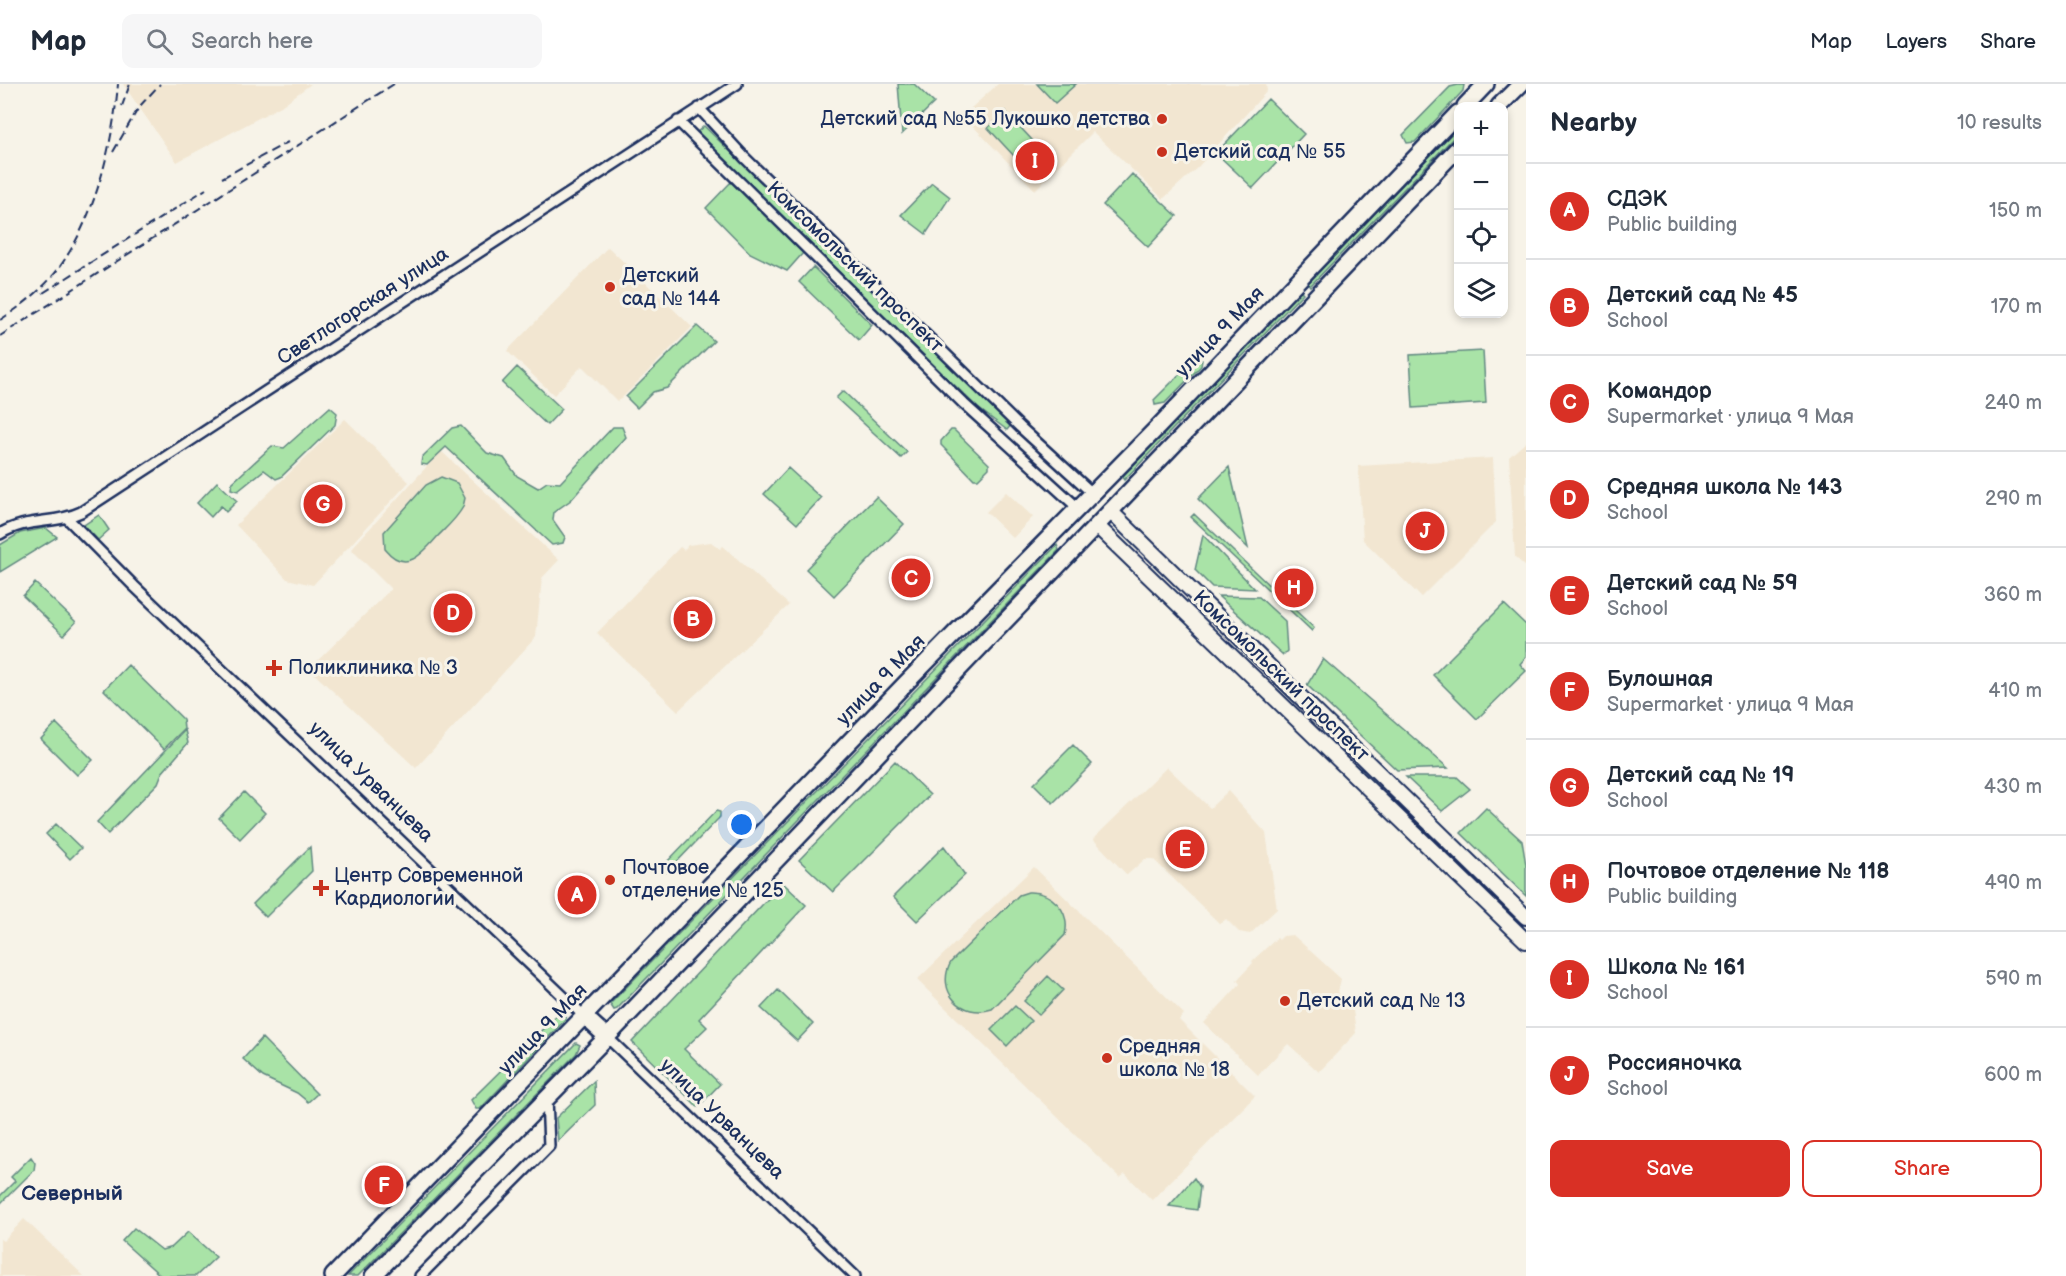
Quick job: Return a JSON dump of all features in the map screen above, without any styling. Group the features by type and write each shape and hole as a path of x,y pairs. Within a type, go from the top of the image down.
{"main road":[{"path":"1469,102 1486,84"},
{"path":"1503,102 1521,84"},
{"name":"улица 9 Мая","path":"333,1276 1092,494 1454,117"},
{"path":"373,1276 607,1037 1454,152"},
{"name":"Комсомольский проспект","path":"1092,494 1526,917"},
{"name":"Комсомольский проспект","path":"1078,508 1526,941"},
{"path":"1401,822 1414,808"},
{"name":"улица Урванцева","path":"585,1017 607,1037"}],"street":[{"name":"Светлогорская улица","path":"0,534 25,522 67,518 81,512 737,84"},
{"name":"Комсомольский проспект","path":"699,108 745,158 1020,427 1092,494"},
{"name":"Комсомольский проспект","path":"678,121 964,404 1078,508"},
{"path":"1006,441 1020,427"},
{"name":"улица Урванцева","path":"67,518 585,1017"},
{"name":"улица Урванцева","path":"607,1037 855,1276"},
{"path":"420,1276 549,1146 547,1098"}],"shaded area":[{"path":"123,84 311,84 281,106 177,162"},
{"path":"998,84 1266,84 1267,91 1198,167 1163,199 1093,132 1035,190 965,118 970,109"},
{"name":"Детский сад № 144","path":"608,247 692,327 617,401 582,366 554,395 507,351"},
{"path":"345,419 409,482 313,585 287,579 236,525"},
{"path":"1526,442 1526,567 1515,557 1509,457"},
{"path":"441,451 559,560 542,578 536,637 416,768 309,669 391,589 351,549"},
{"path":"1493,458 1496,522 1421,597 1363,540 1358,466"},
{"path":"1006,492 1033,517 1013,538 986,512"},
{"path":"711,542 720,549 723,546 789,605 678,711 597,633 680,547 684,550 688,545"},
{"path":"1167,767 1210,808 1228,791 1266,833 1277,909 1250,934 1239,932 1226,919 1220,924 1153,859 1145,859 1127,875 1093,839"},
{"name":"Средняя школа № 18","path":"1034,867 1184,1014 1179,1020 1255,1096 1152,1200 1125,1174 1120,1178 917,980"},
{"name":"Детский сад № 13","path":"1293,935 1341,979 1338,992 1353,1010 1356,1033 1319,1072 1288,1044 1258,1075 1204,1023 1240,984 1237,980 1253,963 1252,961 1277,938 1279,940 1283,936"},
{"path":"24,1219 84,1276 0,1276 0,1239 3,1241"}],"green space":[{"path":"898,84 914,84 934,103 902,134"},
{"path":"1037,84 1076,84 1055,103"},
{"path":"1464,85 1463,91 1415,142 1407,143 1403,135 1450,87"},
{"path":"1268,99 1304,134 1253,188 1216,153"},
{"path":"1005,111 1033,141 1015,157 988,128"},
{"path":"704,126 1011,425 1007,430 978,408 696,133"},
{"path":"1454,131 1454,137 1310,286 1308,283"},
{"path":"1132,174 1177,216 1148,247 1103,205"},
{"path":"731,182 803,253 787,271 750,253 706,208"},
{"path":"932,183 950,197 926,234 901,215"},
{"path":"813,267 872,325 859,340 799,282"},
{"path":"1300,290 1303,293 1124,480 1122,477"},
{"path":"697,326 714,341 667,388 653,392 637,408 626,397"},
{"path":"1483,351 1486,403 1413,408 1410,355"},
{"path":"1199,358 1202,360 1201,366 1165,403 1155,405 1154,400 1194,360"},
{"path":"517,367 562,409 547,425 502,383"},
{"path":"843,391 907,452 901,458 836,398"},
{"path":"330,407 337,413 335,425 281,477 276,479 264,470 238,491 231,489 232,483 272,446 284,448"},
{"path":"461,426 487,453 504,458 517,476 538,488 547,482 560,483 613,427 622,427 626,437 571,500 554,512 553,520 565,537 563,543 552,545 446,447 427,465 421,464 422,457 452,428"},
{"path":"951,430 954,430 989,464 989,468 978,479 974,479 941,445 941,441"},
{"path":"1229,467 1248,548 1198,499"},
{"path":"788,468 821,498 797,524 764,494"},
{"path":"441,477 457,483 465,498 461,511 414,559 407,561 393,557 385,549 384,532 426,485"},
{"path":"217,482 237,501 226,512 221,506 211,517 197,503"},
{"path":"876,497 904,524 834,596 806,569"},
{"path":"1194,514 1314,628 1312,631 1191,517"},
{"path":"99,515 109,530 98,540 84,525"},
{"path":"46,528 57,537 0,572 0,545 20,533"},
{"path":"1203,535 1255,589 1212,587 1195,570"},
{"path":"1057,545 1059,550 614,1010 610,1004"},
{"path":"35,583 76,622 64,635 23,596"},
{"path":"1218,596 1259,597 1285,621 1287,651 1283,655"},
{"path":"1504,604 1526,625 1526,657 1520,664 1526,671 1477,719 1433,675"},
{"path":"1323,659 1448,768 1397,770 1307,685"},
{"path":"128,665 183,719 184,729 164,749 104,690"},
{"path":"56,723 93,760 77,775 41,739"},
{"path":"185,730 188,743 162,773 158,783 108,834 97,822"},
{"path":"1073,745 1092,764 1053,803 1034,784"},
{"path":"895,761 930,795 833,892 799,860"},
{"path":"1406,777 1457,777 1470,789 1442,811"},
{"path":"244,792 265,813 240,839 219,818"},
{"path":"1486,808 1522,841 1526,865 1526,896 1461,833"},
{"path":"716,811 720,812 720,817 667,872 661,873 662,867"},
{"path":"56,824 81,848 70,859 46,834"},
{"path":"944,846 965,875 917,921 893,897"},
{"path":"310,847 312,871 266,917 253,904"},
{"path":"783,883 806,905 699,1019 707,1027 684,1049 720,1084 698,1107 632,1042"},
{"path":"1028,892 1045,895 1058,904 1065,918 1065,935 992,1009 971,1010 962,1006 954,1000 946,983 951,962 1019,895"},
{"path":"1048,976 1063,990 1039,1015 1024,1001"},
{"path":"778,990 813,1024 797,1041 761,1008"},
{"path":"1015,1006 1031,1021 1007,1046 991,1030"},
{"path":"562,1010 566,1013 566,1019 480,1109 476,1109 471,1100"},
{"path":"262,1038 317,1094 308,1102 297,1093 263,1077 243,1059"},
{"path":"576,1043 580,1045 576,1054 358,1276 348,1276"},
{"path":"594,1081 595,1105 558,1141 556,1118"},
{"path":"31,1157 35,1163 34,1170 0,1204 0,1196 15,1181 11,1177"},
{"path":"1194,1178 1200,1187 1197,1210 1169,1206"},
{"path":"134,1228 162,1250 172,1247 188,1232 216,1257 196,1276 161,1276 122,1241"}],"railway":[{"path":"0,320 41,289 61,265 84,224 107,154 118,84"},
{"path":"122,106 130,84"},
{"path":"113,152 139,107 160,84"},
{"path":"0,336 394,84"},
{"path":"222,178 288,142"},
{"path":"43,293 206,189"}],"place":[{"name":"Детский сад №55 Лукошко детства","path":"1162,119"},
{"name":"Детский сад № 55","path":"1162,152"},
{"name":"Школа № 161","path":"1035,161"},
{"name":"Детский сад № 144","path":"610,287"},
{"name":"Детский сад № 19","path":"323,504"},
{"name":"Россияночка","path":"1425,531"},
{"name":"Командор","path":"911,578"},
{"name":"Почтовое отделение № 118","path":"1294,588"},
{"name":"Средняя школа № 143","path":"453,613"},
{"name":"Детский сад № 45","path":"693,619"},
{"name":"Поликлиника № 3","path":"274,668"},
{"name":"Детский сад № 59","path":"1185,849"},
{"name":"Почтовое отделение № 125","path":"610,880"},
{"name":"Центр Современной Кардиологии","path":"321,888"},
{"name":"СДЭК","path":"577,895"},
{"name":"Детский сад № 13","path":"1285,1001"},
{"name":"Средняя школа № 18","path":"1107,1058"},
{"name":"Булошная","path":"384,1185"}],"district":[{"name":"Северный","path":"72,1193"}]}
